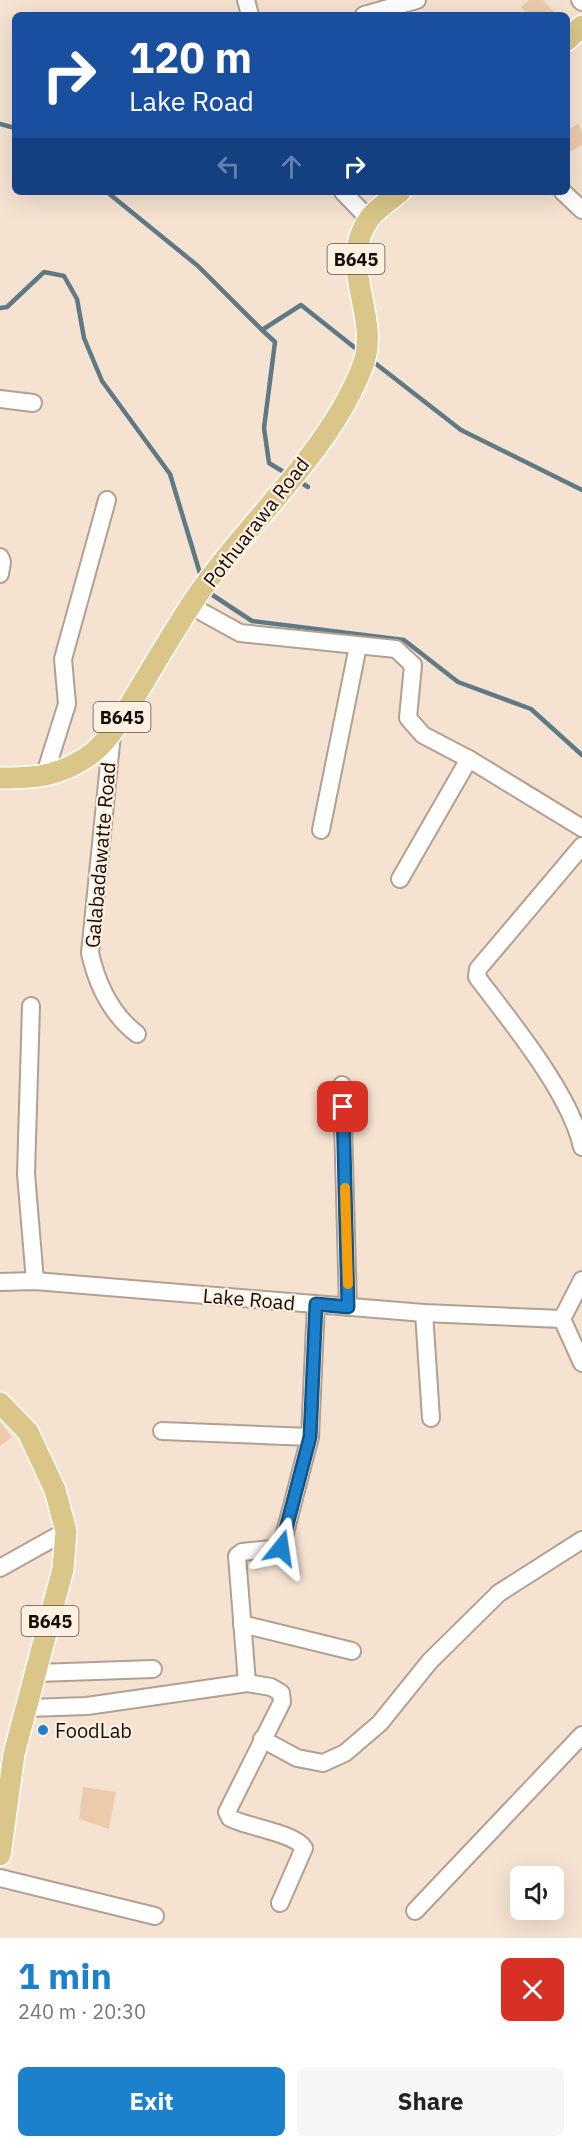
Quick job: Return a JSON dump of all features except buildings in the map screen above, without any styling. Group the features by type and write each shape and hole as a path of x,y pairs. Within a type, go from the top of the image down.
{"main road":[{"path":"570,37 582,26"},
{"name":"Pothuarawa Road","path":"0,778 44,777 87,757 112,734 195,600 340,412 366,352 368,327 356,249 369,219 396,195"},
{"name":"B645","path":"0,1403 28,1432 55,1490 66,1531 63,1569 28,1708 7,1754 0,1855"}],"street":[{"path":"375,12 417,0"},
{"path":"346,195 369,219"},
{"path":"565,195 582,210"},
{"path":"0,399 33,403"},
{"path":"44,777 67,704 63,659 107,500"},
{"path":"0,557 2,562 0,574"},
{"path":"195,600 240,633 396,649 413,665 408,718 423,735 469,759 582,828"},
{"path":"321,830 358,645"},
{"name":"Galabadawatte Road","path":"112,734 90,953 97,984 125,1025 137,1034"},
{"path":"400,879 469,759"},
{"path":"582,846 478,969 477,977 532,1051 578,1128 582,1147"},
{"path":"31,1006 26,1174 34,1281"},
{"path":"342,1085 348,1307"},
{"path":"582,1280 562,1319 582,1363"},
{"name":"Lake Road","path":"0,1282 34,1281 424,1313 562,1319"},
{"path":"247,1683 237,1556 242,1552 281,1548 310,1437 316,1304"},
{"path":"424,1313 431,1418"},
{"path":"162,1431 310,1437"},
{"path":"0,1568 66,1531"},
{"path":"262,1739 297,1758 322,1763 345,1753 380,1723 430,1661 499,1593 582,1540"},
{"path":"242,1624 352,1651"},
{"path":"37,1673 153,1669"},
{"path":"28,1708 87,1706 247,1683 271,1687 281,1693 282,1702 227,1812 230,1818 239,1823 301,1842 304,1848 280,1903"},
{"path":"416,1911 582,1735"},
{"path":"0,1878 155,1916"}],"waterway":[{"path":"0,124 12,127"},
{"path":"111,195 198,266 262,330 301,305 359,351"},
{"path":"0,308 7,307 44,272 64,276 77,299 84,338 102,381 170,474 202,580"},
{"path":"262,330 275,342 264,428 269,463 287,474"},
{"path":"371,360 461,430 582,490"},
{"path":"297,480 308,487"},
{"path":"208,592 252,621 404,640 458,682 531,709 582,755"}],"slow traffic":[{"path":"345,1188 348,1284"}],"place":[{"name":"FoodLab","path":"43,1730"}],"route":[{"path":"281,1548 310,1437 316,1304 348,1307 343,1107"}]}
